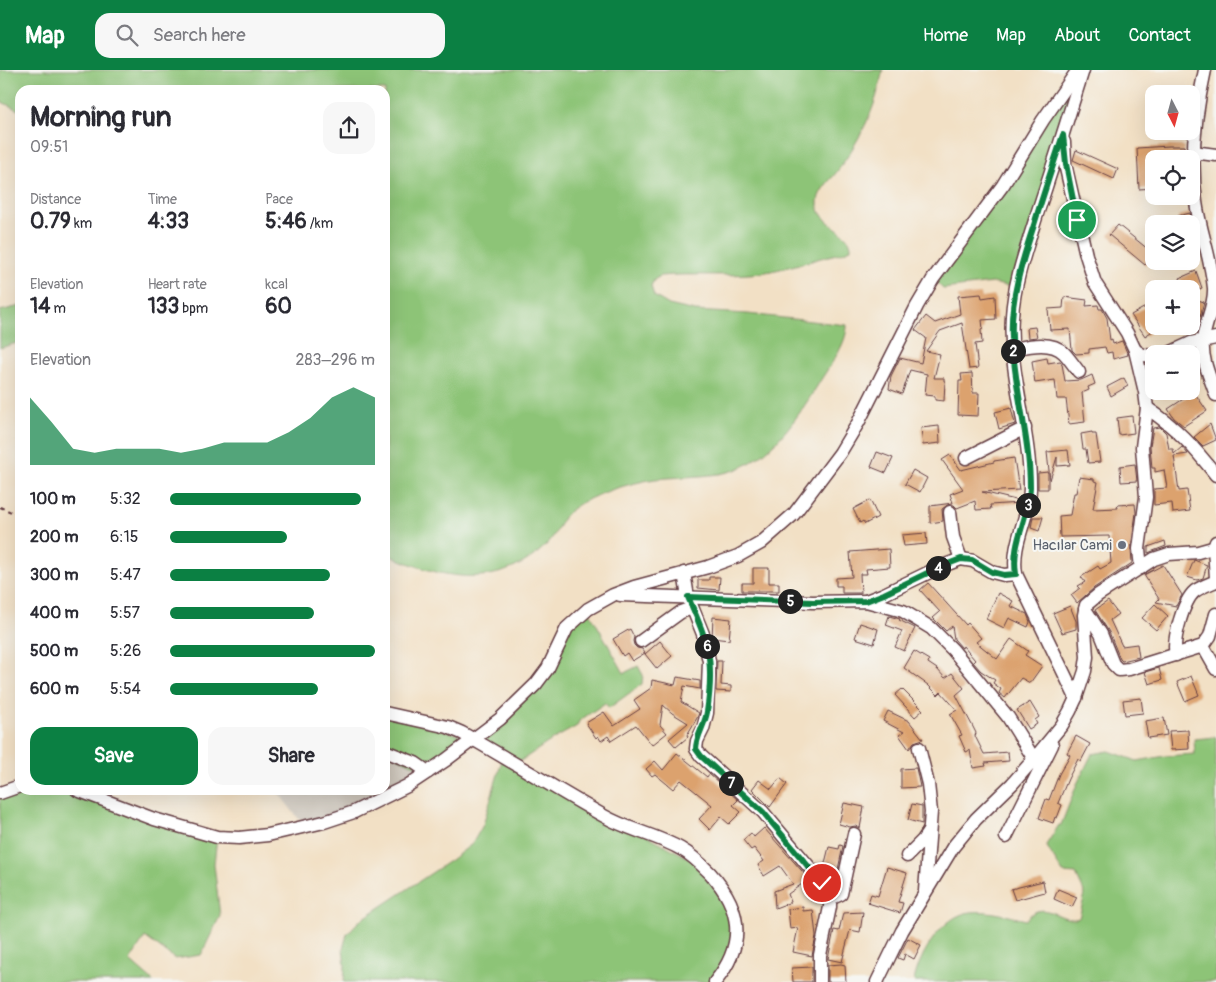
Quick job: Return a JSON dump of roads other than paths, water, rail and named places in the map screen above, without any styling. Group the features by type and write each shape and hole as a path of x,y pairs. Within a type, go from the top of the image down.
{"street":[{"path":"390,794 428,772 500,719 536,684 548,668 566,628 588,609 613,595 661,578 684,573 738,556 761,543 787,521 808,497 840,453 858,423 917,306 933,279 1003,185 1043,120 1078,70"},
{"path":"1076,698 1016,574 1015,551 1030,490 1013,348 1012,316 1024,255 1083,70"},
{"path":"1193,150 1196,120 1205,70"},
{"path":"1063,135 1066,164 1077,220 1089,264 1095,282 1127,333 1135,350 1145,392 1147,408 1142,447 1146,497 1139,549 1141,568"},
{"path":"1200,153 1216,156"},
{"path":"1196,205 1214,289 1210,339 1204,359 1216,395"},
{"path":"1187,345 1210,339"},
{"path":"1013,348 1044,345 1057,348 1062,351 1079,372"},
{"path":"1135,350 1145,355"},
{"path":"1147,408 1174,427 1216,475"},
{"path":"966,458 1024,428"},
{"path":"950,512 954,537 961,559"},
{"path":"1006,837 1076,698 1085,671 1087,657 1086,605 1098,595 1154,559 1162,556 1204,551 1215,545 1216,579 1195,591 1189,597 1182,613 1174,643 1176,655"},
{"path":"866,601 961,559 972,560 992,572 1004,575 1016,574"},
{"path":"684,573 690,602 703,634 710,661 707,713 696,749 701,756 763,812 816,875 826,890 830,899 830,907 820,955 820,982"},
{"path":"613,595 690,602 866,601 903,612 931,628 952,650 1008,717 1034,759"},
{"path":"641,641 681,612 690,602"},
{"path":"1085,609 1101,634 1113,664 1119,670 1129,669 1203,646 1210,636 1216,614"},
{"path":"1203,646 1216,669"},
{"path":"390,714 448,727 474,740 606,817 683,850 704,867 719,882 727,896 737,927 736,942 731,958 715,982"},
{"path":"877,982 902,931 963,833 1012,784 1062,724"},
{"path":"919,748 929,791 931,812 924,895"},
{"path":"390,753 415,763 428,772"},
{"path":"0,793 15,788"},
{"path":"90,795 192,831 217,837 239,838 297,829 354,812 389,795"},
{"path":"907,856 923,840 930,829"},
{"path":"830,899 841,894 854,834"}],"place":[{"name":"Hacılar Cami","path":"1122,545"}]}
